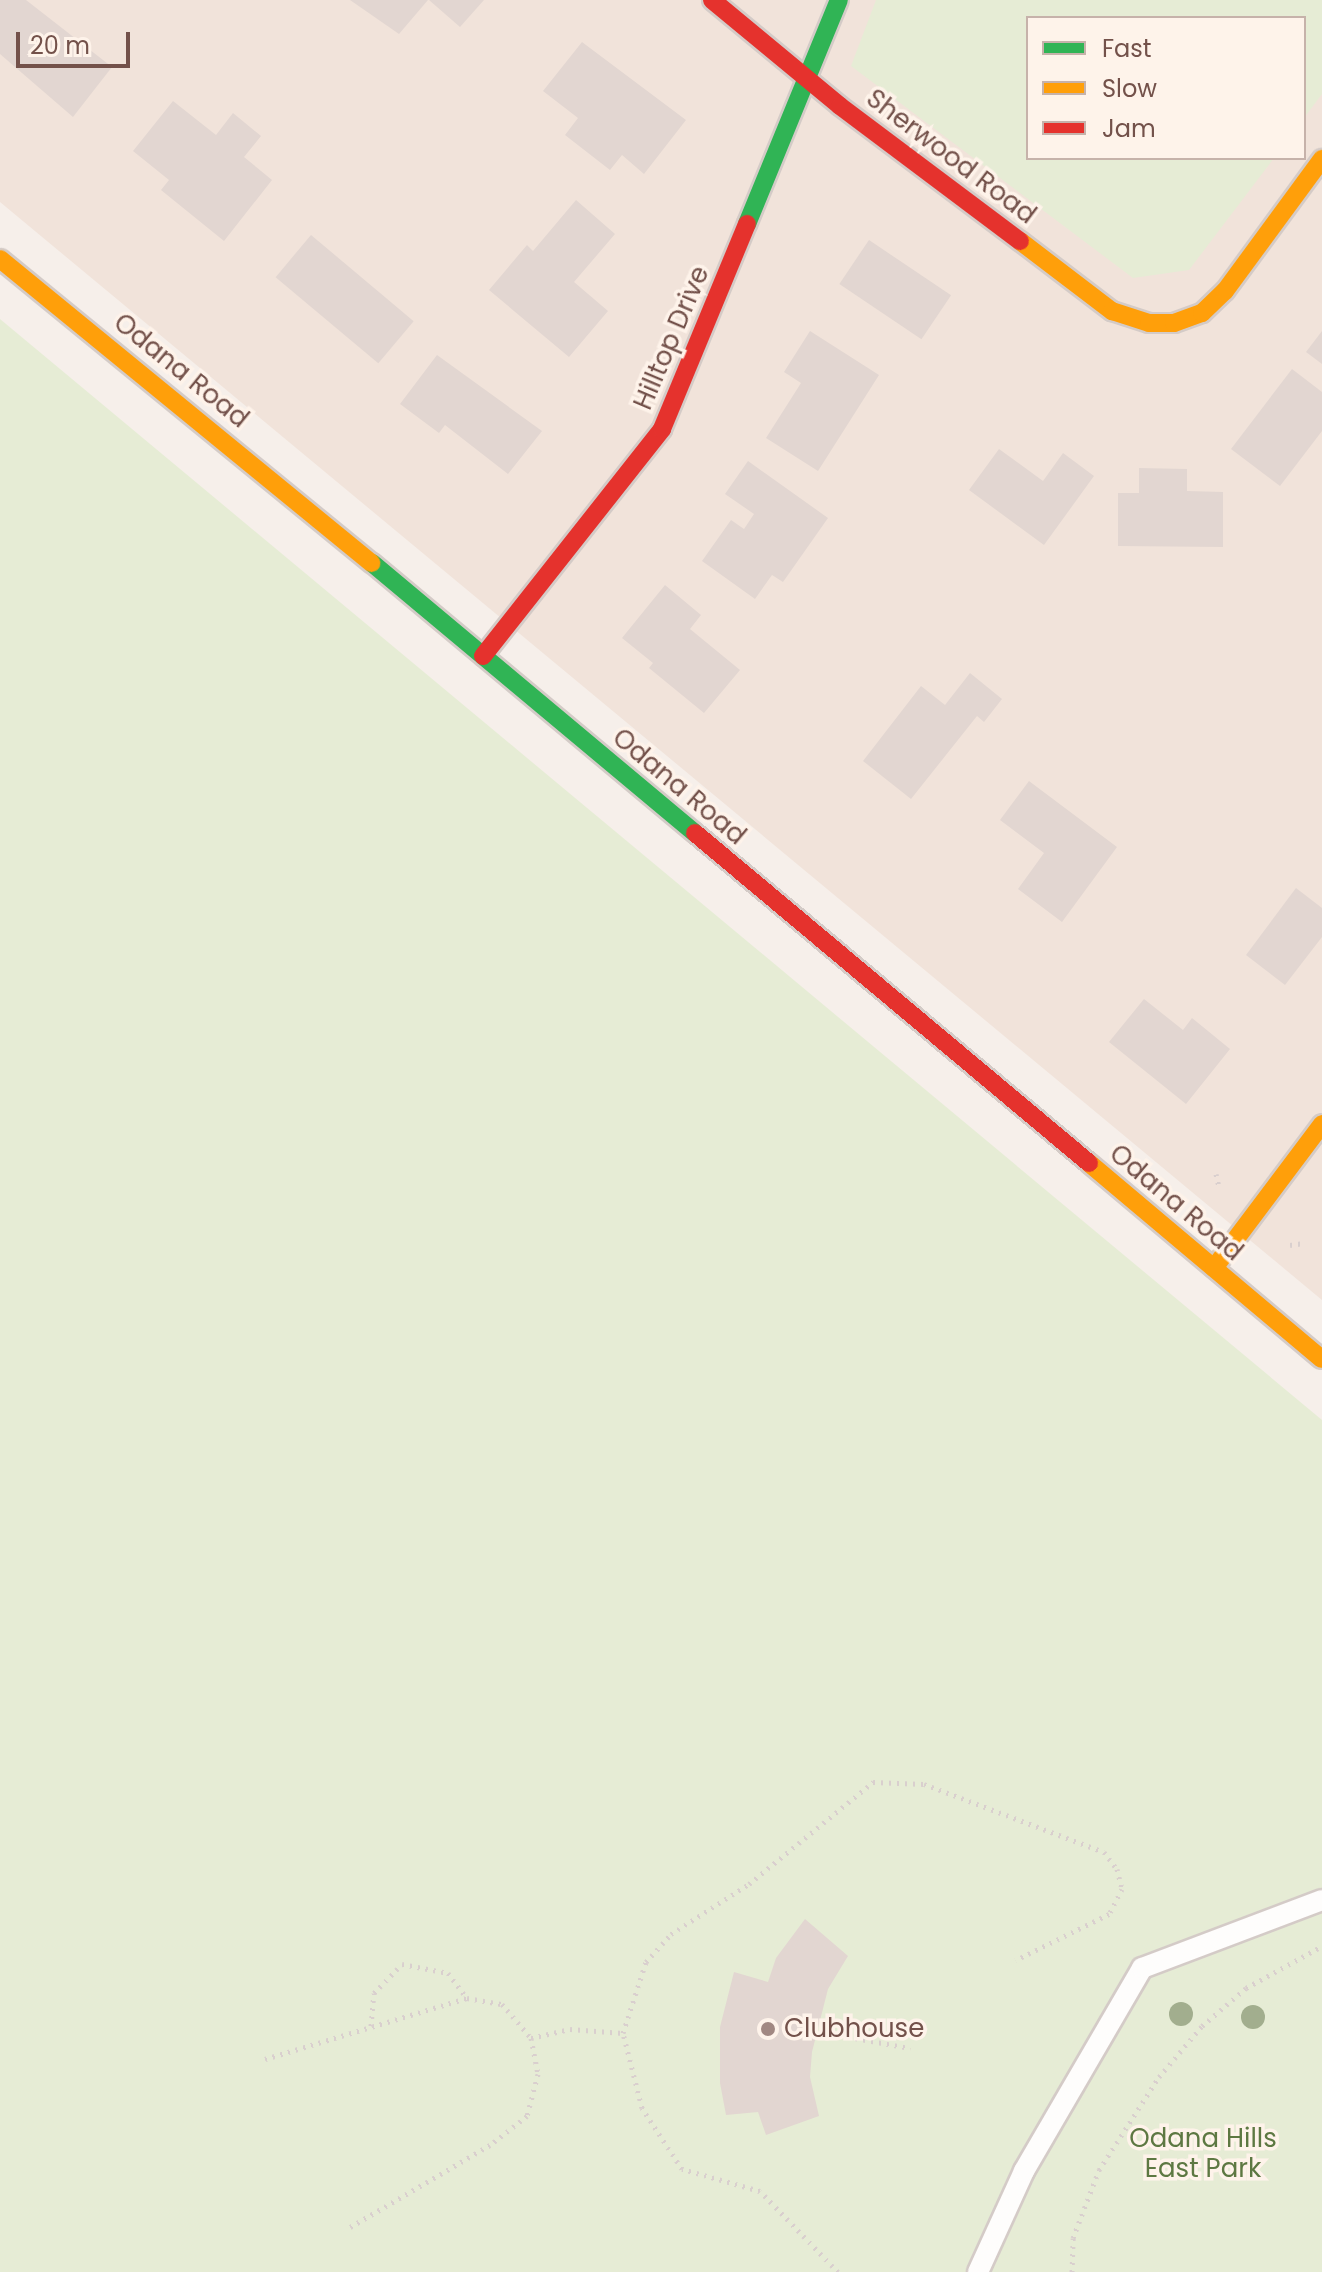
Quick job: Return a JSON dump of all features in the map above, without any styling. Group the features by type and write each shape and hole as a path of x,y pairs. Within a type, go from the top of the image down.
{"street":[{"name":"Sherwood Road","path":"712,0 807,80 1112,311 1149,323 1174,323 1202,313 1225,291 1322,159"},
{"name":"Hilltop Drive","path":"483,656 662,429 839,0"},
{"name":"Odana Road","path":"0,259 483,656 1322,1359"},
{"path":"1214,1268 1322,1124"}],"lane":[{"path":"978,2272 1011,2196 1142,1968 1322,1900"}],"path":[{"path":"1216,1174 1219,1187"},
{"path":"1290,1245 1304,1243"},
{"path":"838,2272 760,2191 682,2169 642,2108 623,2033 646,1962 671,1934 749,1884 873,1782 924,1784 1104,1852 1117,1869 1122,1889 1109,1914 1016,1960"},
{"path":"1072,2272 1073,2238 1099,2170 1159,2077 1202,2026 1246,1988 1322,1946"},
{"path":"371,2026 374,1993 402,1964 448,1973 467,1998"},
{"path":"265,2059 467,1998 502,2004 531,2038 538,2074 527,2116 490,2145 350,2227"},
{"path":"531,2038 570,2029 623,2033"},
{"path":"816,2031 910,2048"}],"shaded area":[{"path":"0,0 1322,0 1322,1300 0,202"}],"green space":[{"path":"876,0 1322,0 1322,94 1306,115 1306,16 1026,16 1026,160 1272,160 1189,270 1133,278 851,66"},
{"name":"Odana Hills East Park","path":"0,319 1322,1420 1322,2272 0,2272"}],"building":[{"path":"0,0 26,0 112,67 73,117 0,54"},
{"path":"350,0 428,0 399,34"},
{"path":"429,0 484,0 460,27"},
{"path":"582,42 686,120 644,174 622,155 610,170 565,135 578,118 543,91"},
{"path":"173,101 216,135 233,113 261,136 244,157 272,180 224,241 161,190 169,180 133,151"},
{"path":"576,200 615,234 574,282 608,311 569,357 489,290 527,245 533,251"},
{"path":"311,235 414,321 378,363 276,277"},
{"path":"869,240 951,295 921,339 839,284"},
{"path":"810,331 879,375 818,471 766,438 801,383 784,372"},
{"path":"1322,331 1322,364 1306,352"},
{"path":"437,355 542,431 508,474 445,425 439,433 400,404"},
{"path":"1292,369 1322,392 1322,431 1280,486 1231,449"},
{"path":"999,449 1043,481 1063,453 1094,476 1044,545 969,490"},
{"path":"748,461 828,518 783,582 772,575 755,599 702,561 731,520 744,529 754,514 725,494"},
{"path":"1139,468 1187,469 1187,491 1223,492 1223,547 1118,546 1118,493 1139,493"},
{"path":"665,585 701,615 690,629 740,670 704,713 649,668 653,663 622,638"},
{"path":"970,673 1002,699 984,722 977,716 911,799 863,761 921,686 945,705"},
{"path":"1029,781 1117,847 1062,922 1018,889 1044,853 1000,820"},
{"path":"1296,888 1322,908 1322,937 1285,985 1246,955"},
{"path":"1144,999 1183,1030 1192,1018 1230,1049 1186,1104 1109,1042"},
{"name":"Clubhouse","path":"805,1919 848,1956 828,1989 812,2052 810,2077 819,2116 766,2135 758,2112 726,2115 720,2083 720,2027 734,1972 768,1982 776,1958"}],"traffic: fast":[{"path":"747,224 839,0"},
{"path":"372,563 695,833"}],"traffic: slow":[{"path":"1020,241 1112,311 1149,323 1174,323 1202,313 1225,291 1322,159"},
{"path":"0,259 372,563"},
{"path":"1214,1268 1322,1124"},
{"path":"1089,1163 1322,1359"}],"traffic: jam":[{"path":"712,0 840,106 1020,241"},
{"path":"483,656 662,429 747,224"},
{"path":"695,833 1089,1163"}],"place":[{"name":"Clubhouse","path":"768,2029"}]}
